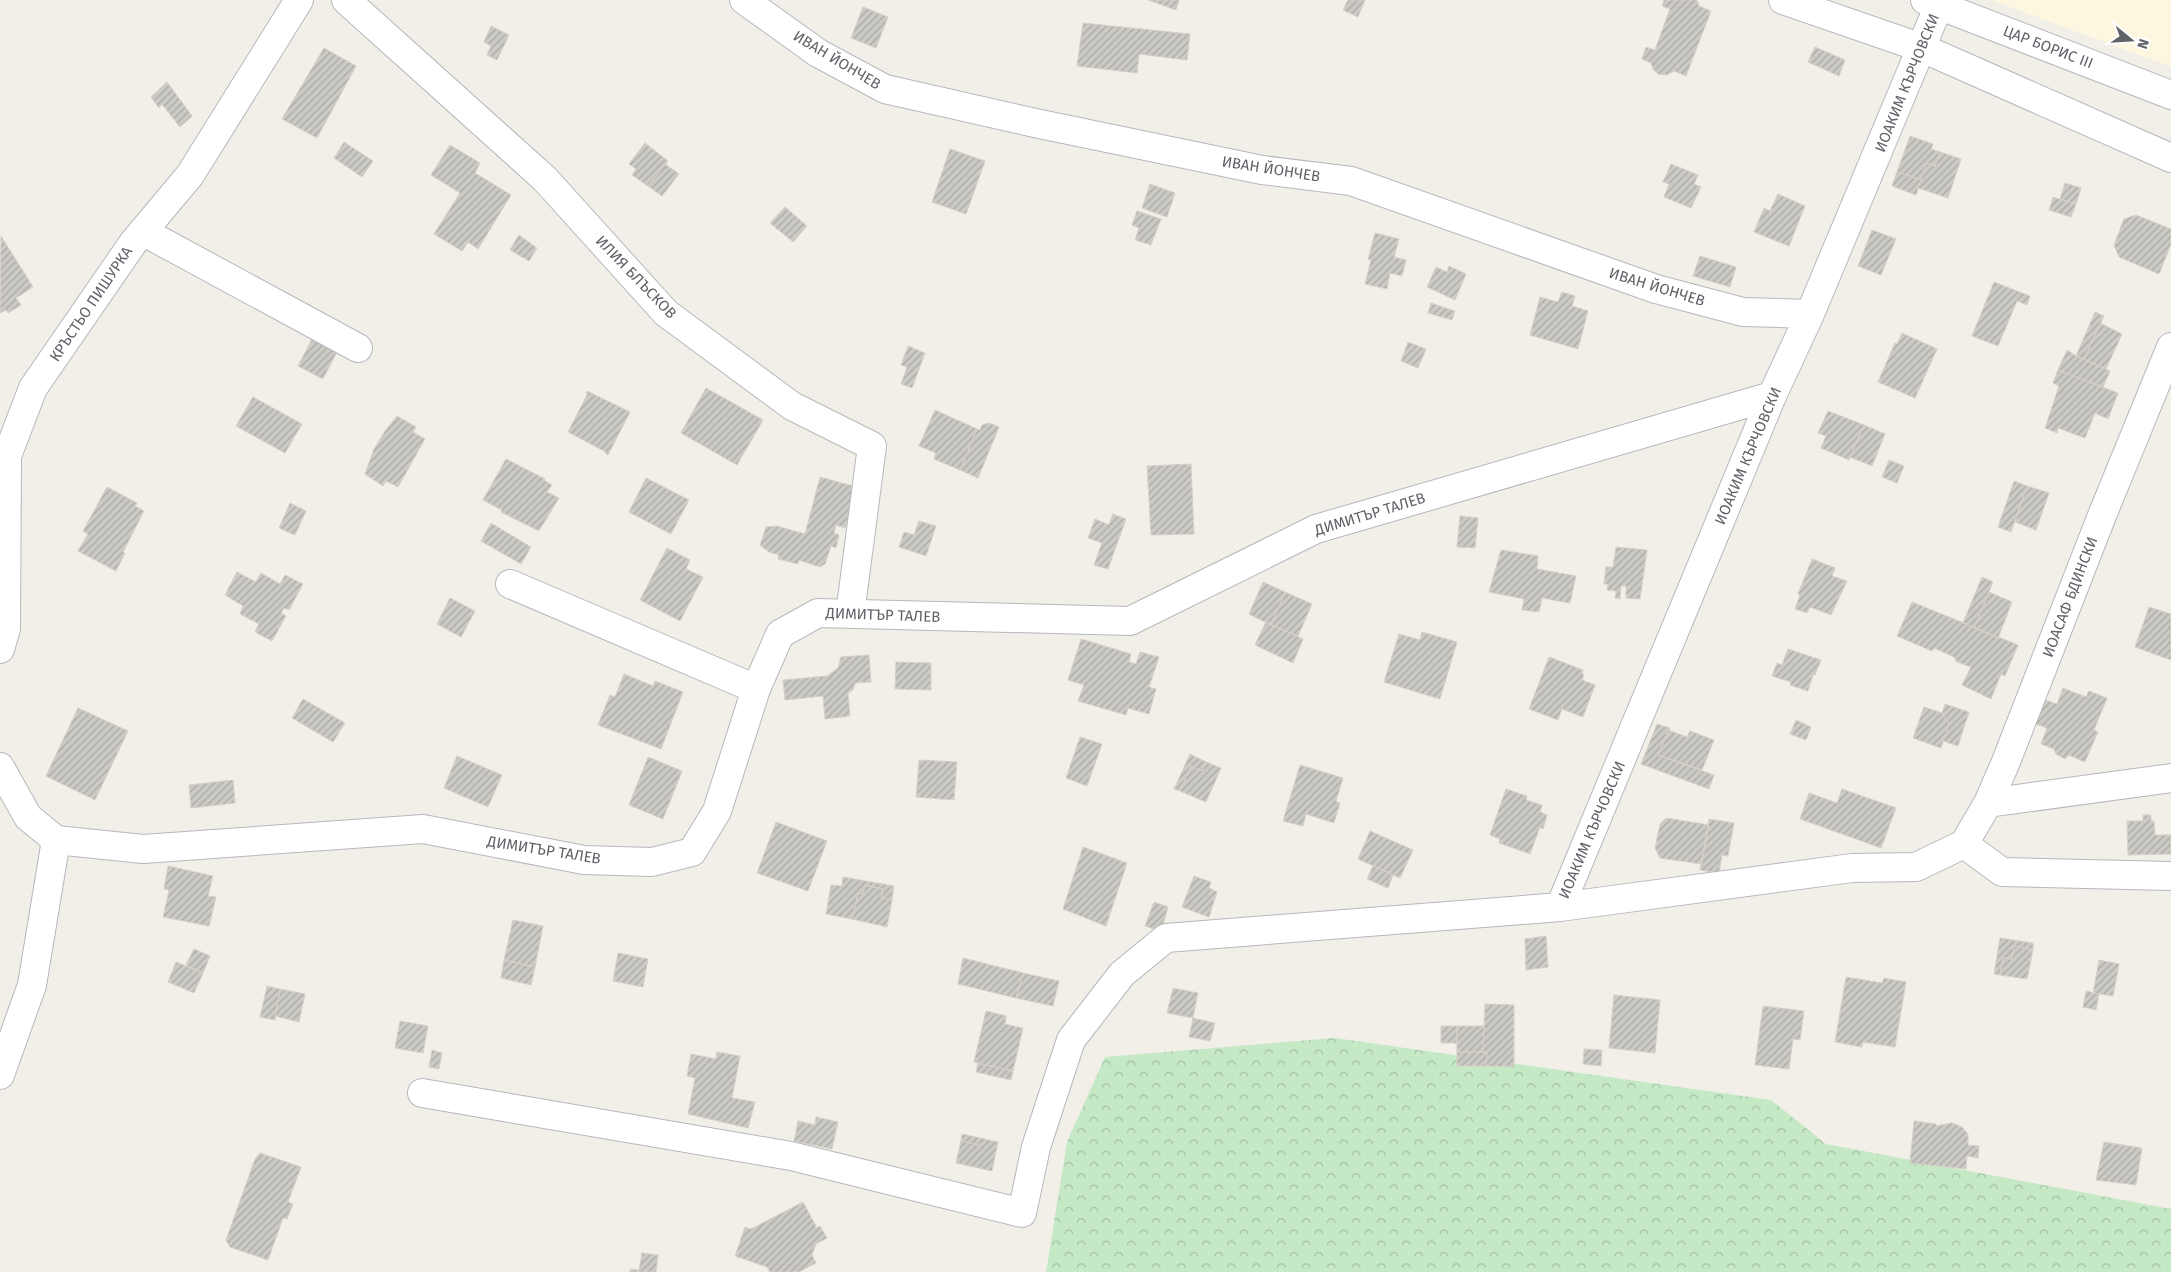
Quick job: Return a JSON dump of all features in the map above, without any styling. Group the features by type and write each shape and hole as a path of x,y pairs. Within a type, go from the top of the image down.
{"street":[{"name":"КРЪСТЬО ПИШУРКА","path":"0,649 6,629 7,456 34,388 128,251 190,175 299,0"},
{"name":"ИЛИЯ БЛЪСКОВ","path":"346,0 545,179 666,313 792,406 872,446 850,614"},
{"name":"ИВАН ЙОНЧЕВ","path":"744,0 818,53 885,89 1035,123 1262,170 1351,181 1656,289 1743,312 1810,314"},
{"path":"1783,0 1922,48 2171,158"},
{"name":"ИОАКИМ КЪРЧОВСКИ","path":"1560,907 1772,396 1810,314 1922,48 1932,3"},
{"name":"ЦАР БОРИС III","path":"1932,3 2171,95"},
{"path":"144,232 358,348"},
{"name":"ИОАСАФ БДИНСКИ","path":"1964,844 1988,803 2171,347"},
{"name":"ДИМИТЪР ТАЛЕВ","path":"56,840 143,849 423,830 584,860 652,862 692,852 717,811 756,689 780,634 818,613 1130,621 1316,529 1772,396"},
{"path":"510,584 756,689"},
{"path":"0,767 28,817 56,840 32,985 0,1075"},
{"path":"1988,803 2171,778"},
{"path":"422,1093 791,1156 1022,1213 1036,1147 1071,1040 1122,974 1166,938 1560,907 1852,868 1916,867 1964,844 2002,872 2171,876"}],"shaded area":[{"path":"1992,0 2171,0 2171,67"}],"green space":[{"path":"1335,1038 1771,1100 1826,1144 2171,1209 2171,1272 1046,1272 1067,1142 1105,1057"}],"building":[{"path":"1148,0 1179,0 1176,10"},
{"path":"1348,0 1365,0 1358,17 1343,10"},
{"path":"1664,0 1697,0 1699,6 1711,11 1686,76 1674,71 1667,75 1658,74 1653,69 1651,63 1642,59 1646,47 1655,50 1670,9 1662,6"},
{"path":"863,7 888,17 876,48 851,38"},
{"path":"1083,23 1190,34 1187,60 1139,54 1137,73 1077,66"},
{"path":"491,26 509,35 497,60 487,55 491,46 484,42"},
{"path":"1815,47 1845,60 1839,76 1808,62"},
{"path":"324,48 356,66 317,138 282,119"},
{"path":"167,82 192,116 180,127 162,104 159,108 151,97"},
{"path":"1910,136 1933,144 1931,149 1940,152 1935,166 1926,163 1921,180 1897,172"},
{"path":"344,142 373,161 362,177 334,158"},
{"path":"645,143 668,161 648,186 632,175 636,169 629,164"},
{"path":"450,145 480,163 475,173 511,195 478,249 468,242 462,251 434,234 460,193 431,175"},
{"path":"950,149 985,161 966,214 932,202"},
{"path":"1940,152 1961,159 1948,198 1918,188 1926,163 1935,166"},
{"path":"665,164 679,174 662,196 648,186"},
{"path":"1671,164 1698,175 1694,184 1701,187 1691,208 1664,197 1669,184 1663,182"},
{"path":"1897,172 1921,180 1916,195 1892,186"},
{"path":"2065,183 2081,188 2076,204 2060,199"},
{"path":"1150,184 1175,193 1167,217 1142,208"},
{"path":"1778,194 1805,206 1789,246 1754,232 1764,208 1770,211"},
{"path":"2053,197 2076,204 2071,217 2049,210"},
{"path":"785,207 807,226 793,242 770,223"},
{"path":"1137,211 1161,219 1151,245 1135,240 1139,228 1132,225"},
{"path":"2136,215 2171,229 2171,244 2159,274 2119,257 2114,245 2124,219"},
{"path":"1872,230 1896,239 1881,275 1858,266"},
{"path":"1375,233 1399,239 1394,257 1406,260 1402,276 1390,273 1387,289 1365,284 1371,260 1368,259"},
{"path":"519,235 537,248 529,261 510,250"},
{"path":"1,236 33,287 16,298 21,305 8,313 6,310 0,313"},
{"path":"1700,256 1736,267 1730,287 1693,276"},
{"path":"1449,266 1466,274 1455,300 1427,287 1436,267 1447,272"},
{"path":"1994,282 2030,296 2027,305 2017,301 1998,346 1972,336"},
{"path":"1562,292 1575,296 1572,306 1588,311 1578,349 1530,335 1540,297 1558,302"},
{"path":"1431,303 1455,311 1452,320 1428,313"},
{"path":"2095,312 2104,316 2084,359 2076,356"},
{"path":"2100,323 2122,334 2106,369 2084,359"},
{"path":"1902,333 1937,349 1915,398 1878,382 1895,343 1897,344"},
{"path":"313,337 338,350 323,379 298,366"},
{"path":"1408,342 1426,349 1418,368 1401,361"},
{"path":"908,346 925,353 912,388 901,384 907,367 901,365"},
{"path":"2067,350 2110,371 2103,387 2058,370"},
{"path":"2058,370 2118,393 2108,419 2095,413 2085,438 2058,428 2057,433 2045,428 2059,386 2053,383"},
{"path":"706,388 763,420 737,465 681,433"},
{"path":"587,391 630,412 608,455 606,452 568,432 588,393 586,393"},
{"path":"253,397 302,424 285,453 236,426"},
{"path":"935,410 977,429 960,470 934,459 936,453 919,446"},
{"path":"1828,411 1864,425 1849,460 1821,448 1826,436 1818,433"},
{"path":"397,416 416,427 413,432 425,439 398,487 386,481 383,486 365,474 374,449"},
{"path":"989,423 999,427 978,478 960,470 977,429 980,430 982,425"},
{"path":"1864,425 1885,434 1872,466 1850,457"},
{"path":"506,459 545,479 552,485 547,492 559,498 539,531 501,512 502,510 483,500"},
{"path":"1889,460 1904,466 1897,483 1882,477"},
{"path":"1191,464 1194,534 1151,535 1147,466"},
{"path":"820,477 856,487 845,528 836,525 834,533 839,535 836,548 831,546 825,564 820,567 799,560 798,564 778,559 779,555 769,552 760,545 766,527 777,526 805,534"},
{"path":"646,478 689,500 671,534 629,512"},
{"path":"2014,481 2027,486 2011,532 1998,527"},
{"path":"2027,486 2049,493 2036,530 2015,522"},
{"path":"107,487 137,503 135,506 144,511 123,552 125,553 116,571 78,551 88,534 83,531"},
{"path":"290,503 306,511 295,535 279,528"},
{"path":"1113,514 1126,519 1108,569 1094,565 1102,543 1088,538 1095,519 1109,525"},
{"path":"1460,516 1478,518 1475,548 1457,547"},
{"path":"919,521 936,526 926,556 899,547 904,532 914,535"},
{"path":"491,523 531,547 521,564 481,541"},
{"path":"1616,547 1647,550 1640,599 1626,598 1626,586 1621,586 1620,599 1615,598 1616,591 1607,590 1608,584 1604,584 1606,567 1613,567"},
{"path":"667,548 690,560 686,569 703,577 680,621 640,600"},
{"path":"1501,550 1538,556 1537,569 1576,576 1570,603 1542,598 1539,612 1522,610 1524,599 1489,592"},
{"path":"1812,559 1835,568 1832,576 1847,581 1831,615 1810,607 1807,613 1795,609 1800,595 1798,594"},
{"path":"237,572 256,582 261,573 280,584 285,575 303,584 289,610 284,608 281,613 286,616 272,641 255,632 259,624 240,614 243,606 225,595"},
{"path":"1982,577 1993,582 1974,628 1963,623"},
{"path":"1263,582 1285,592 1271,625 1249,614"},
{"path":"1285,592 1312,604 1298,636 1271,625"},
{"path":"1989,592 2012,602 1998,638 1974,628"},
{"path":"450,598 475,611 461,637 437,624"},
{"path":"1912,602 2018,645 2005,676 2001,674 1991,699 1962,685 1971,667 1957,662 1954,657 1934,648 1932,651 1897,636"},
{"path":"2149,607 2171,614 2171,660 2135,647"},
{"path":"1266,622 1303,639 1293,663 1255,645"},
{"path":"1422,632 1457,642 1440,699 1384,682 1399,634 1420,640"},
{"path":"1081,639 1131,654 1129,662 1136,664 1140,652 1159,657 1149,687 1156,689 1149,714 1128,708 1126,715 1078,701 1084,685 1068,680"},
{"path":"1788,649 1821,660 1815,675 1813,675 1808,691 1790,685 1791,682 1772,676 1777,663 1782,665"},
{"path":"869,655 871,682 855,683 853,690 848,693 850,716 825,719 823,696 785,700 783,680 827,676 838,668 841,657"},
{"path":"1549,657 1583,670 1582,680 1595,685 1583,717 1562,709 1558,720 1529,709"},
{"path":"896,662 931,663 931,690 895,689"},
{"path":"624,674 653,686 655,681 683,692 661,749 598,725 610,695 615,697"},
{"path":"2063,688 2086,697 2089,691 2107,698 2094,730 2098,732 2085,762 2069,755 2065,759 2056,754 2054,749 2041,744 2047,728 2036,724 2045,700 2057,704"},
{"path":"303,699 345,723 333,742 292,718"},
{"path":"1945,704 1969,712 1958,746 1943,741 1949,724 1942,713"},
{"path":"1924,707 1942,713 1949,724 1941,748 1913,738"},
{"path":"78,708 128,731 95,800 46,776"},
{"path":"1796,720 1811,727 1806,740 1790,734"},
{"path":"1657,724 1670,728 1658,755 1714,775 1709,789 1641,764"},
{"path":"1668,730 1687,737 1690,731 1714,740 1702,770 1658,755"},
{"path":"1080,737 1102,744 1087,786 1066,778"},
{"path":"1190,754 1206,762 1202,771 1191,766 1180,791 1174,789"},
{"path":"457,756 502,775 488,807 444,788"},
{"path":"648,757 682,771 663,819 629,805"},
{"path":"919,760 957,762 954,800 916,797"},
{"path":"1206,762 1221,768 1206,802 1180,791 1191,766 1202,771"},
{"path":"1300,765 1343,778 1336,801 1340,803 1334,823 1306,814 1303,826 1283,821"},
{"path":"233,780 235,803 191,808 189,785"},
{"path":"1506,789 1527,796 1526,800 1542,805 1540,812 1547,815 1543,829 1540,827 1530,854 1499,843 1500,839 1490,835"},
{"path":"1842,789 1896,808 1881,848 1800,819 1809,793 1837,803"},
{"path":"2143,815 2151,815 2151,821 2154,821 2155,835 2171,835 2171,854 2128,855 2127,821 2143,821"},
{"path":"1666,818 1709,825 1702,864 1660,858 1655,848 1660,824"},
{"path":"1709,819 1734,823 1728,856 1722,855 1719,873 1700,870"},
{"path":"776,822 827,841 808,891 757,873"},
{"path":"1370,831 1413,850 1400,878 1358,859"},
{"path":"1083,847 1127,863 1106,926 1063,909"},
{"path":"168,866 213,876 208,896 216,897 209,926 163,917 169,890 164,889"},
{"path":"1373,866 1393,875 1388,888 1367,879"},
{"path":"1194,876 1211,882 1209,888 1217,892 1209,917 1182,907"},
{"path":"843,877 894,886 892,900 881,898 883,889 865,885 863,894 858,893 852,919 826,914 831,885 842,886"},
{"path":"865,885 883,889 881,898 892,900 887,927 852,919 858,893 863,894"},
{"path":"1154,902 1168,907 1161,931 1145,926"},
{"path":"513,920 543,926 535,967 504,960"},
{"path":"1546,936 1548,967 1526,970 1525,939"},
{"path":"2000,938 2033,943 2033,950 2014,946 2012,959 2003,958 2000,975 1994,974"},
{"path":"2014,946 2033,950 2027,979 2000,975 2003,958 2012,959"},
{"path":"194,949 210,956 203,973 186,965"},
{"path":"618,953 648,959 643,987 613,981"},
{"path":"963,958 1023,973 1016,998 958,984"},
{"path":"504,960 535,967 531,985 501,978"},
{"path":"2099,960 2119,964 2113,996 2093,993"},
{"path":"176,962 203,973 194,993 168,982"},
{"path":"1023,973 1059,981 1053,1006 1016,998"},
{"path":"1846,977 1882,983 1884,978 1906,982 1895,1047 1863,1042 1862,1047 1835,1042"},
{"path":"267,986 280,989 275,1020 260,1017"},
{"path":"1173,988 1198,993 1193,1018 1167,1013"},
{"path":"280,989 305,994 299,1022 275,1016"},
{"path":"2086,991 2099,994 2096,1010 2083,1007"},
{"path":"1614,995 1660,1000 1655,1053 1609,1048"},
{"path":"1485,1004 1514,1005 1514,1067 1486,1066 1487,1052 1483,1052"},
{"path":"1763,1006 1804,1011 1800,1040 1793,1039 1789,1069 1755,1065"},
{"path":"986,1011 1006,1016 1005,1024 1023,1028 1013,1071 974,1062"},
{"path":"1193,1018 1215,1023 1210,1041 1189,1037"},
{"path":"400,1021 428,1026 423,1053 395,1048"},
{"path":"1441,1026 1457,1026 1457,1043 1441,1043"},
{"path":"1457,1026 1484,1026 1483,1052 1457,1052"},
{"path":"1584,1049 1602,1050 1601,1066 1583,1064"},
{"path":"432,1050 442,1053 439,1069 429,1067"},
{"path":"717,1052 740,1056 732,1098 755,1102 748,1128 688,1114 695,1078 687,1076 691,1054 716,1059"},
{"path":"1457,1052 1487,1052 1486,1066 1457,1066"},
{"path":"978,1063 1013,1071 1011,1080 976,1072"},
{"path":"816,1117 838,1122 832,1149 794,1141 798,1121 815,1125"},
{"path":"1914,1121 1936,1124 1936,1126 1952,1123 1962,1127 1968,1134 1968,1145 1979,1146 1978,1158 1967,1156 1966,1169 1910,1163"},
{"path":"962,1134 980,1138 978,1145 961,1141"},
{"path":"980,1138 998,1142 992,1171 956,1163 961,1141 978,1145"},
{"path":"2104,1142 2142,1148 2136,1185 2096,1180"},
{"path":"260,1153 301,1167 288,1202 293,1204 287,1219 283,1218 268,1260 230,1247 226,1240 255,1159"},
{"path":"803,1202 817,1228 820,1226 827,1238 816,1244 812,1255 816,1263 799,1272 770,1272 767,1267 735,1256 745,1227 751,1229"},
{"path":"642,1253 658,1255 656,1272 630,1272 630,1269 639,1270"}]}
